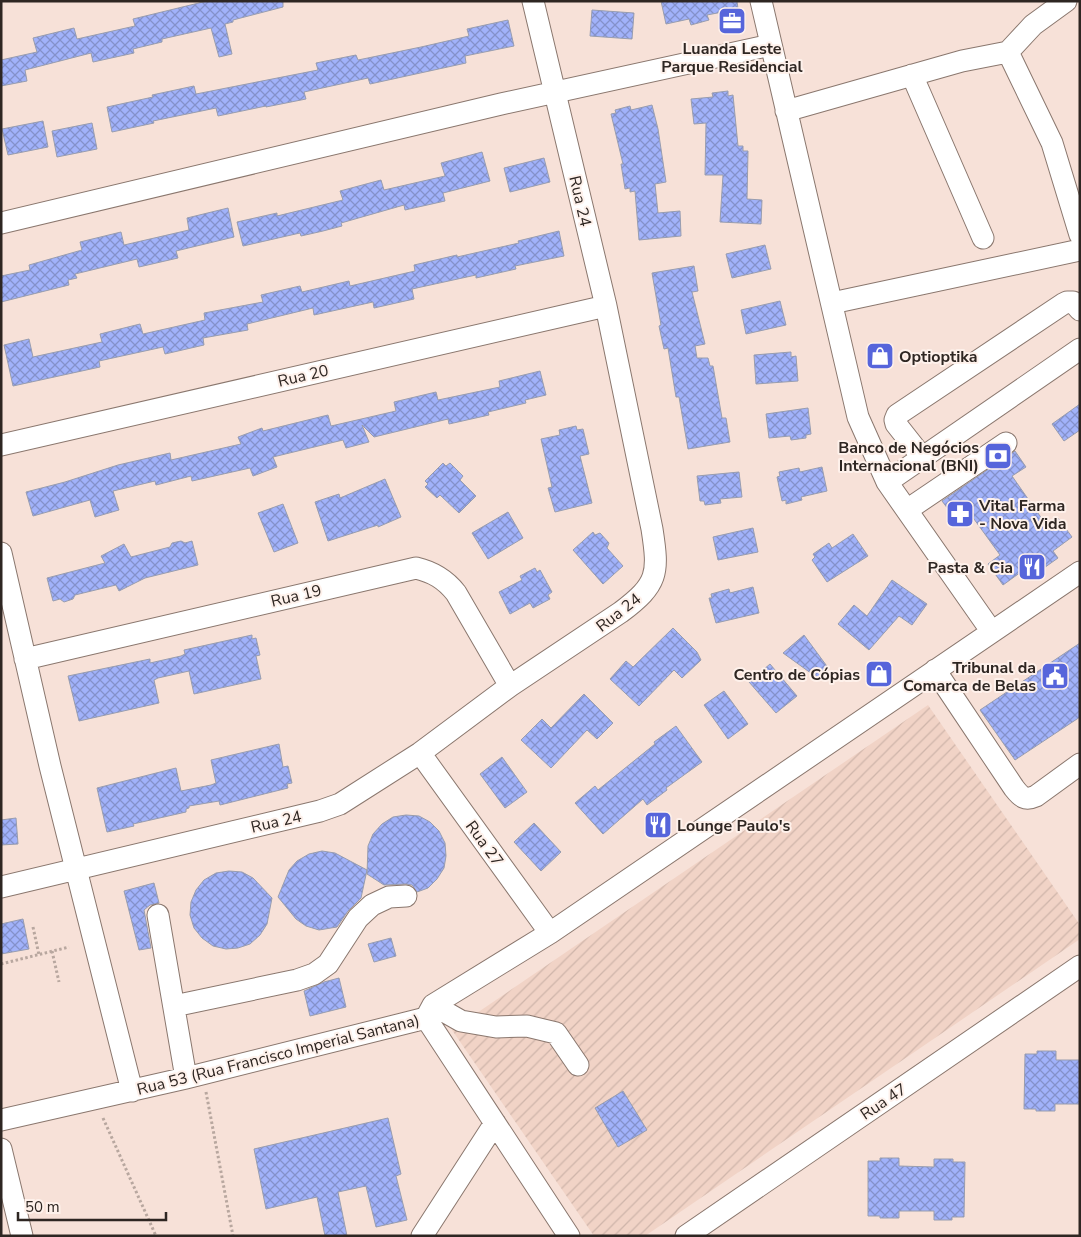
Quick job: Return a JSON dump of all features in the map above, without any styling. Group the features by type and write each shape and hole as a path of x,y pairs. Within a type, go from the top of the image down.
{"street":[{"name":"Rua 24","path":"1,887 320,812 340,804 420,753 510,686 638,600 652,582 656,558 652,530 606,306 533,1"},
{"path":"761,1 858,417 887,482 992,632"},
{"path":"786,111 962,61 1008,52 1033,25 1066,1"},
{"path":"1,223 500,104 770,45"},
{"path":"1008,52 1052,143 1080,235"},
{"path":"912,75 983,238"},
{"path":"832,303 1080,250"},
{"path":"922,458 896,424 894,420 897,415 1063,304 1074,302 1080,310"},
{"name":"Rua 20","path":"1,445 606,306"},
{"path":"887,482 1080,349"},
{"path":"907,510 1006,443"},
{"path":"1,553 24,659 132,1091"},
{"name":"Rua 19","path":"24,659 416,568 438,576 452,588 510,686"},
{"name":"Rua 53 (Rua Francisco Imperial Santana)","path":"1,1120 194,1076 430,1012 550,934 1080,572"},
{"path":"935,670 1014,788 1024,798 1029,799 1036,796 1080,764"},
{"name":"Rua 27","path":"420,753 550,934"},
{"path":"174,1006 298,980 314,974 328,964 358,918 366,910 389,896 406,896"},
{"path":"158,915 174,1006 194,1076"},
{"name":"Rua 47","path":"686,1236 1080,966"},
{"path":"430,1012 462,1021 496,1027 526,1026 556,1033 578,1065"},
{"path":"430,1012 495,1123 569,1236"},
{"path":"422,1236 495,1123"},
{"path":"1,1149 22,1236"}],"path":[{"path":"33,927 38,955"},
{"path":"1,964 69,947"},
{"path":"52,951 59,982"},
{"path":"194,1076 233,1236"},
{"path":"95,1099 156,1236"}],"shaded area":[{"path":"928,705 1080,925 1080,939 645,1236 594,1236 452,1030"}],"building":[{"path":"207,1 283,1 283,7 233,20 233,22 225,24 232,54 219,57 211,28 162,39 162,42 133,49 134,53 93,62 91,53 25,70 27,81 1,86 1,60 37,52 33,38 74,28 77,39 135,26 133,19"},
{"path":"661,1 737,1 738,9 707,15 709,20 691,25 689,19 666,24"},
{"path":"592,10 634,13 632,39 590,36"},
{"path":"508,20 514,46 465,56 466,63 370,84 368,78 304,92 306,99 266,107 218,116 216,108 112,132 107,107 194,86 196,94 318,70 316,63 356,55 358,60 421,47 469,36 467,29"},
{"path":"728,91 728,96 733,95 738,146 743,146 743,151 748,151 747,199 762,200 761,224 720,222 723,175 705,175 706,123 694,124 691,99 713,97 712,93"},
{"path":"652,105 658,129 666,182 655,184 658,213 680,211 681,236 639,240 635,191 630,192 630,188 625,189 621,164 623,164 611,114 616,113 615,110 630,106 631,110"},
{"path":"43,121 48,147 8,155 2,129"},
{"path":"92,123 97,149 57,157 52,131"},
{"path":"482,152 490,181 443,193 445,201 405,210 404,205 341,223 342,226 323,231 301,236 300,233 243,246 237,222 277,213 277,216 343,200 340,191 381,180 384,190 445,176 441,163"},
{"path":"544,158 550,182 510,192 504,168"},
{"path":"228,208 234,237 176,251 178,258 139,267 137,259 75,274 77,278 68,280 69,285 1,302 1,276 30,270 29,265 82,250 80,242 121,232 124,245 189,230 187,218"},
{"path":"559,231 564,256 515,266 516,269 476,278 476,275 412,289 414,299 374,308 373,302 314,315 313,308 247,324 248,330 203,338 204,345 165,354 163,347 99,361 100,367 13,386 4,345 29,339 33,357 102,342 100,334 140,324 143,334 205,320 204,313 263,302 261,295 300,286 302,292 349,281 350,286 415,271 414,265 519,243 518,241"},
{"path":"765,245 771,269 732,278 726,254"},
{"path":"694,266 698,291 692,292 705,344 695,346 697,358 708,358 710,366 713,366 722,418 726,418 730,442 688,449 679,397 676,397 668,348 664,349 659,326 661,325 652,273"},
{"path":"780,301 786,325 746,334 741,310"},
{"path":"791,352 791,357 796,356 798,381 756,384 754,355"},
{"path":"540,371 546,395 525,400 526,403 488,412 489,415 449,424 448,419 374,437 362,425 369,442 346,448 343,440 273,457 277,467 253,476 250,468 192,481 191,476 156,485 155,481 113,491 119,510 95,517 90,500 33,516 26,492 118,465 170,453 171,460 241,444 238,437 262,428 263,431 328,415 331,426 396,411 394,402 436,392 438,400 500,387 499,381"},
{"path":"1080,404 1080,430 1064,441 1052,424"},
{"path":"808,408 811,434 806,435 806,438 791,440 790,436 769,438 766,414"},
{"path":"576,426 577,430 583,429 589,454 580,456 592,503 555,512 548,488 552,487 541,439 560,435 559,430"},
{"path":"1015,451 1026,467 1012,476 1047,526 1058,518 1072,537 1053,551 1058,558 1027,580 1021,572 1003,585 988,564 1000,555 966,508 954,517 942,501"},
{"path":"443,463 446,466 450,463 463,476 460,480 476,496 459,513 440,495 437,498 425,487 428,484 425,481"},
{"path":"822,467 827,491 801,497 802,500 786,504 786,500 782,501 777,477 780,476 779,472 799,468 800,472"},
{"path":"739,472 742,497 720,499 721,503 705,505 704,501 700,501 697,476"},
{"path":"385,479 401,517 378,527 378,525 328,541 315,502 339,494 340,498"},
{"path":"283,504 298,543 274,552 258,513"},
{"path":"508,512 523,538 488,559 472,533"},
{"path":"753,528 758,552 718,560 713,537"},
{"path":"593,532 595,535 600,533 609,543 607,548 623,566 603,584 573,550"},
{"path":"853,534 868,556 827,582 812,560 815,557 813,554 829,543 832,548"},
{"path":"181,541 185,543 192,541 198,565 145,578 119,591 116,585 75,595 73,599 64,602 60,599 53,601 47,578 105,563 101,556 124,544 131,557 170,547 172,543"},
{"path":"535,568 537,572 540,570 552,592 548,595 550,599 533,608 530,603 510,614 499,592 522,580 520,576"},
{"path":"892,580 927,604 912,625 899,616 869,650 838,624 854,605 867,616"},
{"path":"753,587 759,613 716,623 709,598 712,598 711,594 729,589 730,593"},
{"path":"673,628 697,652 701,660 682,678 674,670 639,706 610,679 626,661 633,667"},
{"path":"252,635 252,639 256,638 260,655 256,656 261,679 194,694 189,671 158,678 154,680 159,703 79,721 68,676 150,659 150,663 181,656 185,654 184,650"},
{"path":"804,635 829,669 819,679 783,653"},
{"name":"Tribunal da Comarca de Belas","path":"1080,643 1080,717 1015,760 980,710"},
{"path":"770,664 797,696 776,713 749,682"},
{"path":"724,691 748,724 728,739 704,705"},
{"path":"584,694 613,723 597,739 587,730 551,768 521,740 542,719 551,728"},
{"path":"676,726 702,762 666,788 667,790 647,805 643,799 603,834 575,803 595,786 598,790 655,744 654,742"},
{"path":"279,744 283,767 288,766 292,783 287,784 288,788 220,805 219,801 189,806 186,812 107,832 97,788 176,768 181,791 211,785 216,783 211,760"},
{"path":"502,757 527,792 505,808 480,774"},
{"path":"419,816 430,822 439,831 445,843 446,856 444,868 428,888 417,892 412,885 384,885 367,874 368,846 373,834 382,824 393,817"},
{"path":"16,818 18,844 1,845 1,820"},
{"path":"534,823 561,852 541,871 514,842"},
{"path":"322,851 335,853 367,870 361,898 348,911 337,927 319,930 306,926 296,919 278,897 289,870 297,861 309,854"},
{"path":"242,872 253,878 272,898 267,924 260,935 250,944 226,949 213,946 202,938 194,928 190,915 191,902 196,890 204,880 216,873"},
{"path":"154,883 159,903 150,905 144,910 151,948 139,950 124,891"},
{"path":"23,919 29,949 1,954 1,924"},
{"path":"391,938 396,956 374,962 368,944"},
{"path":"339,978 346,1007 310,1016 304,991"},
{"path":"1037,1051 1056,1051 1056,1060 1080,1060 1080,1104 1055,1104 1055,1111 1024,1109 1025,1054 1037,1054"},
{"path":"623,1091 647,1130 618,1147 595,1108"},
{"path":"388,1118 401,1174 396,1176 407,1220 376,1227 366,1186 338,1192 347,1236 325,1236 317,1197 266,1209 254,1149"},
{"path":"880,1158 899,1158 899,1166 934,1167 934,1159 953,1159 953,1162 965,1162 964,1217 952,1217 952,1220 934,1220 934,1211 899,1211 899,1218 868,1216 868,1161 880,1161"}],"place":[{"name":"Luanda Leste Parque Residencial","path":"732,21"},
{"name":"Optioptika","path":"880,356"},
{"name":"Banco de Negócios Internacional (BNI)","path":"998,456"},
{"name":"Vital Farma - Nova Vida","path":"960,514"},
{"name":"Pasta & Cia","path":"1032,567"},
{"name":"Centro de Cópias","path":"879,674"},
{"name":"Tribunal da Comarca de Belas","path":"1055,676"},
{"name":"Lounge Paulo's","path":"658,825"}]}
